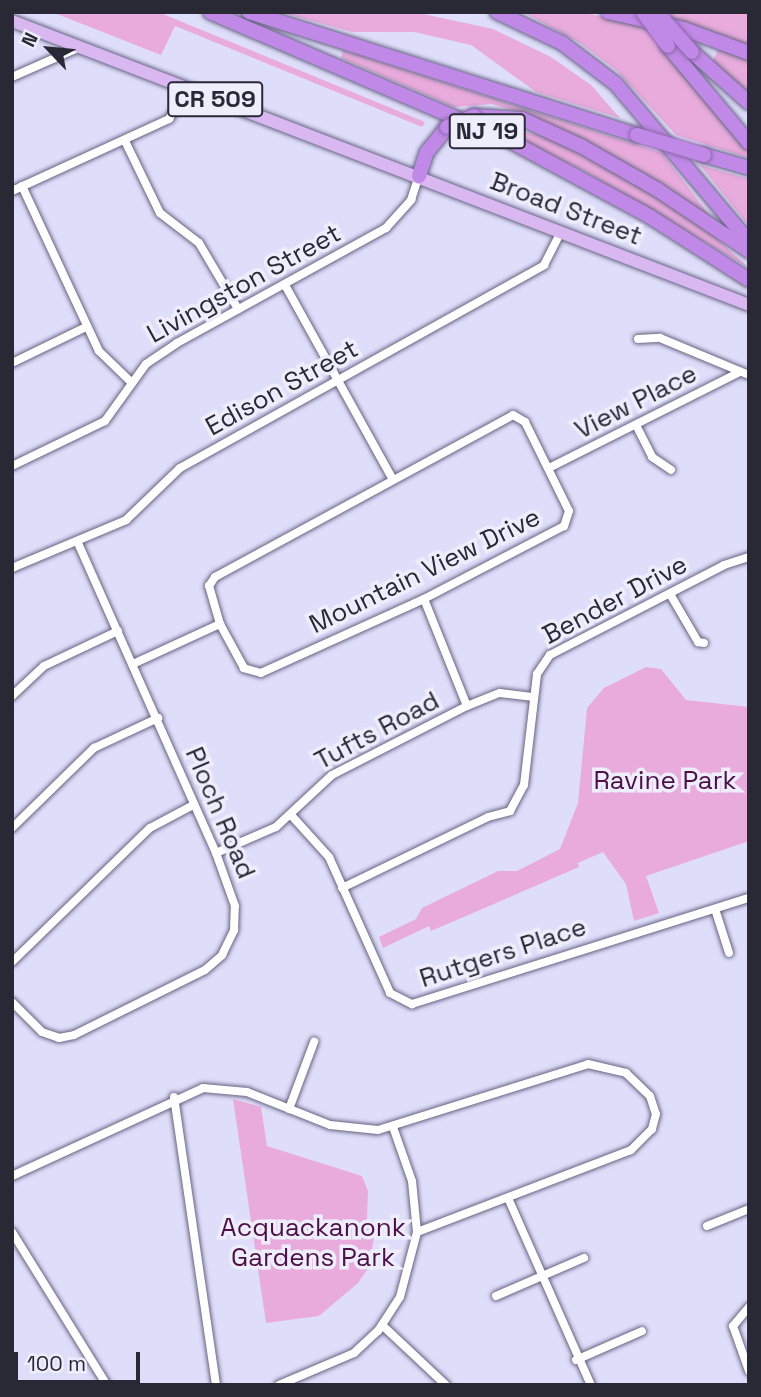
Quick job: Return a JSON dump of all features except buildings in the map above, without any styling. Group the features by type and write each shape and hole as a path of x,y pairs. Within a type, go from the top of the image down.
{"highway":[{"name":"NJ 19","path":"210,12 514,143 638,209 749,280"},
{"path":"249,12 749,168"},
{"path":"497,12 562,43 616,84 749,242"},
{"path":"608,12 684,29 749,53"},
{"path":"643,12 749,143"},
{"path":"657,12 692,52 749,103"},
{"path":"419,176 427,152 447,127 474,116 522,119 581,146 658,190 749,251"}],"main road":[{"name":"Broad Street","path":"12,21 749,305"}],"street":[{"path":"12,77 80,47"},
{"path":"12,191 169,119 187,89"},
{"path":"125,141 160,213 199,243 238,309"},
{"name":"Livingston Street","path":"12,466 105,421 146,365 238,309 393,222 411,200 419,176"},
{"path":"22,186 86,327 107,363 131,382"},
{"name":"Edison Street","path":"12,568 78,543 126,520 180,468 544,265 561,232"},
{"path":"285,285 391,478"},
{"path":"12,363 86,327"},
{"path":"638,339 660,338 745,374"},
{"name":"View Place","path":"549,468 745,374"},
{"name":"Mountain View Drive","path":"513,415 525,422 549,468 569,511 564,526 424,599 261,673 244,668 220,625 209,586 215,577 391,478 513,415"},
{"path":"637,427 652,457 671,470"},
{"name":"Ploch Road","path":"12,1002 42,1032 65,1037 214,963 230,943 235,906 216,853 78,543"},
{"name":"Bender Drive","path":"342,888 488,817 510,811 524,785 537,674 550,655 724,565 749,557"},
{"path":"670,594 698,642 704,643"},
{"path":"424,599 467,706"},
{"path":"133,664 220,625"},
{"path":"12,696 44,666 118,631"},
{"name":"Tufts Road","path":"216,853 267,832 291,816 332,775 467,706 500,693 534,697"},
{"path":"12,828 93,748 158,718"},
{"path":"12,962 150,828 193,805"},
{"name":"Rutgers Place","path":"291,816 323,846 384,983 397,998 412,1004 749,898"},
{"path":"715,909 729,953"},
{"path":"289,1109 314,1042"},
{"path":"12,1176 174,1097 216,1087 247,1092 344,1128 393,1127 588,1064 616,1068 645,1088 656,1114 649,1135 639,1146 417,1232"},
{"path":"174,1097 216,1385"},
{"path":"279,1385 354,1353 382,1325 406,1282 417,1232 412,1181 393,1127"},
{"path":"508,1198 576,1360 591,1385"},
{"path":"708,1226 749,1209"},
{"path":"12,1232 107,1385"},
{"path":"496,1296 584,1258"},
{"path":"749,1307 741,1311 733,1326 749,1371"},
{"path":"382,1325 446,1385"},
{"path":"576,1360 642,1331"}],"green space":[{"path":"52,12 158,12 425,122 422,127 175,26 161,55"},
{"path":"280,12 414,12 493,29 551,57 591,85 620,118 536,92 471,45 414,32 352,32"},
{"path":"523,12 579,12 644,24 749,151 749,158 676,135 616,70 580,43"},
{"path":"668,12 749,12 749,48 674,20"},
{"path":"719,47 749,60 749,93 713,61"},
{"path":"343,50 662,153 713,220 525,114 492,104 454,107 341,58"},
{"path":"482,120 549,138 634,182 702,225 749,268 586,172"},
{"path":"700,165 749,179 749,226"},
{"name":"Ravine Park","path":"646,667 661,669 686,700 749,707 749,841 646,876 659,913 634,921 626,884 603,852 578,863 579,867 431,931 429,926 383,948 379,937 416,919 422,908 498,871 517,871 560,849 578,803 587,708 604,688"},
{"name":"Acquackanonk Gardens Park","path":"233,1099 261,1107 267,1146 362,1176 368,1191 367,1219 374,1237 369,1267 358,1283 319,1316 266,1323"}]}
